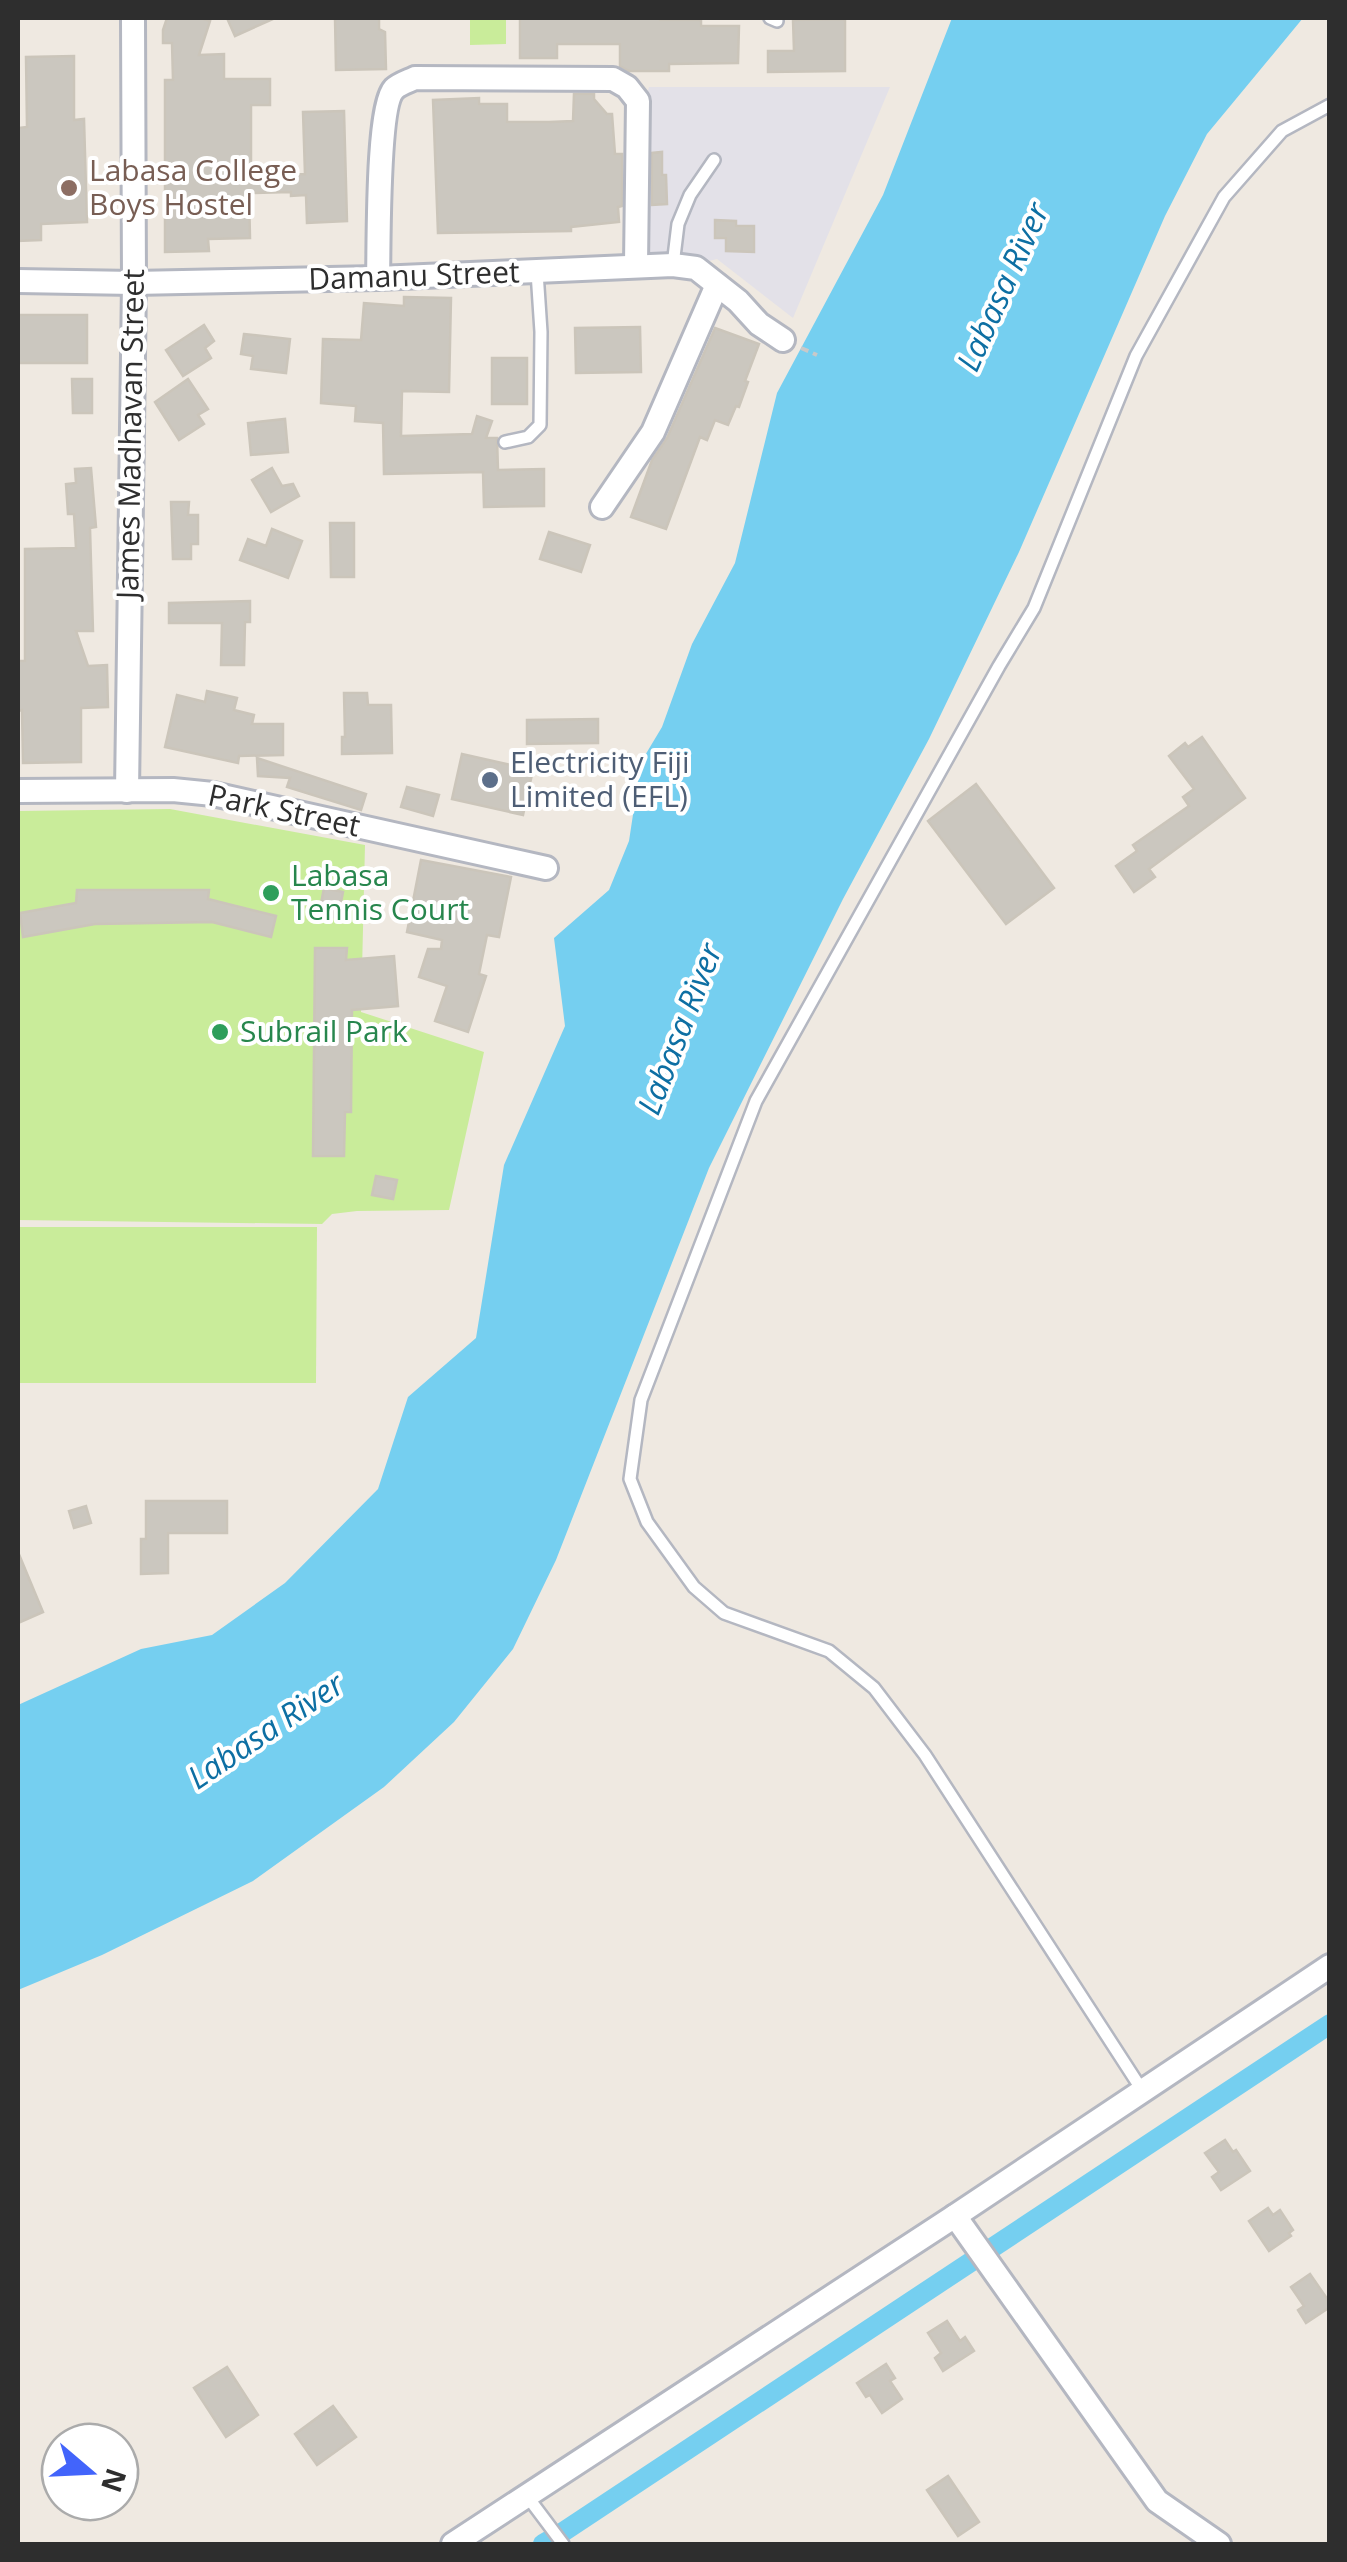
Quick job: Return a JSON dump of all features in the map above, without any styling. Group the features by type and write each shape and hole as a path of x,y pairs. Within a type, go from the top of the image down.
{"street":[{"name":"James Madhavan Street","path":"127,791 134,283 133,18"},
{"path":"378,278 387,101 395,88 415,78 613,79 628,87 638,100 636,265"},
{"name":"Damanu Street","path":"18,280 134,283 378,278 673,265 696,268 783,340"},
{"path":"602,507 653,432 717,285"},
{"name":"Park Street","path":"18,791 174,790 212,794 546,868"},
{"path":"453,2544 961,2224 1142,2090 1330,1966"},
{"path":"961,2224 1157,2501 1219,2544"}],"lane":[{"path":"1142,2090 925,1755 874,1688 828,1651 724,1613 694,1586 647,1522 630,1479 641,1400 756,1102 1034,608 1136,356 1224,197 1282,131 1330,105"},
{"path":"673,265 678,224 690,195 714,160"},
{"path":"506,442 528,437 540,425 537,272"},
{"path":"527,2496 564,2544"}],"shaded area":[{"path":"649,87 890,87 793,318 717,259 632,280 621,182"}],"green space":[{"path":"470,18 506,18 506,44 470,45"},
{"name":"Subrail Park","path":"170,809 365,845 361,1012 484,1052 449,1210 357,1211 332,1214 322,1224 18,1220 18,811"},
{"path":"18,1227 317,1227 316,1383 18,1383"}],"water":[{"name":"Labasa River","path":"952,18 1303,18 1207,134 1165,216 1019,552 929,739 843,899 709,1168 556,1560 513,1649 454,1722 384,1787 253,1881 102,1955 18,1990 18,1705 141,1649 212,1635 285,1583 378,1489 408,1397 476,1338 504,1165 565,1026 554,938 609,890 629,841 641,762 662,727 692,644 735,563 777,393 883,195"}],"building":[{"path":"167,18 210,21 199,55 224,54 224,79 270,79 270,105 251,105 251,167 273,166 273,175 305,174 303,112 344,111 347,221 307,223 306,195 249,193 250,238 208,239 209,251 165,252 165,80 173,80 172,43 163,43"},
{"path":"227,18 275,18 235,36"},
{"path":"335,18 379,18 379,29 385,32 386,69 336,70"},
{"path":"520,18 660,18 701,20 701,26 739,26 738,63 669,64 669,71 629,71 620,66 620,44 557,44 557,58 520,58"},
{"path":"845,19 845,71 768,72 768,51 794,51 793,20"},
{"path":"74,56 74,120 84,119 87,222 41,224 41,240 18,241 18,128 27,127 26,57"},
{"path":"574,94 594,94 607,114 612,114 615,154 622,154 619,222 571,227 571,231 438,233 433,100 479,98 479,104 507,104 507,122 573,121"},
{"path":"662,152 667,204 652,205 652,153"},
{"path":"715,220 754,226 754,252 726,251 726,238 715,238"},
{"path":"404,297 451,298 449,392 402,391 401,436 472,434 477,416 492,421 486,438 497,438 498,470 544,469 544,506 484,507 483,472 384,474 383,423 355,421 356,406 321,403 323,339 361,340 364,303 404,306"},
{"path":"18,315 87,315 87,363 18,363"},
{"path":"204,325 214,341 205,348 211,358 183,376 166,350"},
{"path":"640,327 641,372 576,373 575,328"},
{"path":"715,328 759,344 739,407 736,406 728,425 715,420 707,440 700,437 666,529 631,517 652,460 667,438"},
{"path":"244,334 290,339 286,373 251,369 253,356 241,354"},
{"path":"492,358 527,358 527,404 492,404"},
{"path":"72,379 92,379 92,413 73,413"},
{"path":"188,379 208,409 198,415 204,424 179,440 155,402"},
{"path":"285,419 288,452 251,455 248,423"},
{"path":"91,468 96,527 90,528 93,631 76,631 88,666 107,665 108,707 81,708 81,762 23,763 18,661 25,661 25,549 76,548 74,514 68,514 66,484 76,483 75,469"},
{"path":"272,468 282,486 293,484 299,496 271,512 252,480"},
{"path":"171,502 189,502 188,515 198,515 198,544 191,544 191,559 173,559"},
{"path":"330,523 354,523 354,577 331,577"},
{"path":"272,529 302,541 288,578 240,560 248,539 266,546"},
{"path":"549,532 590,545 581,572 540,559"},
{"path":"250,601 250,622 245,622 244,665 221,665 222,623 169,623 169,603"},
{"path":"207,691 237,698 234,710 254,715 252,724 283,724 283,755 239,756 238,763 165,747 177,695 205,702"},
{"path":"344,693 367,693 368,705 391,705 392,753 342,754"},
{"path":"598,719 598,743 527,744 527,720"},
{"path":"1202,737 1245,798 1149,869 1155,877 1134,892 1116,866 1137,851 1133,845 1189,806 1183,797 1194,789 1169,756 1185,743 1188,747"},
{"path":"462,754 533,770 523,815 452,799"},
{"path":"257,758 366,794 361,810 287,787 290,778 258,776"},
{"path":"976,784 1054,888 1006,924 928,821"},
{"path":"407,787 439,795 433,816 401,807"},
{"path":"421,860 511,877 499,937 487,935 479,974 486,976 468,1032 435,1021 447,986 419,977 428,949 441,949 442,940 407,932"},
{"path":"324,888 343,892 338,918 319,914"},
{"path":"77,890 209,890 208,899 276,916 271,937 212,922 95,924 23,937 20,913 76,903"},
{"path":"315,948 347,948 346,960 394,956 398,1006 352,1010 351,1112 345,1112 344,1156 313,1156"},
{"path":"376,1176 397,1180 393,1199 372,1195"},
{"path":"146,1501 227,1501 227,1533 168,1533 168,1573 141,1574"},
{"path":"86,1506 91,1523 74,1528 69,1511"},
{"path":"18,1552 43,1612 18,1623"},
{"path":"1225,2140 1250,2171 1221,2190 1212,2177 1219,2172 1205,2153"},
{"path":"1268,2208 1273,2215 1280,2210 1293,2230 1291,2236 1269,2251 1249,2221"},
{"path":"1310,2274 1330,2307 1306,2323 1298,2310 1304,2306 1291,2287"},
{"path":"947,2321 960,2341 965,2337 974,2351 943,2371 935,2358 941,2353 928,2333"},
{"path":"886,2364 895,2378 890,2381 902,2399 882,2413 857,2383"},
{"path":"227,2367 258,2415 226,2437 194,2388"},
{"path":"333,2406 356,2437 317,2465 295,2434"},
{"path":"948,2476 979,2522 958,2536 927,2490"}],"waterway":[{"path":"563,2532 1330,2024"},
{"path":"543,2544 550,2540"}],"place":[{"name":"Labasa College Boys Hostel","path":"69,188"},
{"name":"Electricity Fiji Limited (EFL)","path":"490,780"},
{"name":"Labasa Tennis Court","path":"271,893"},
{"name":"Subrail Park","path":"220,1032"}]}
